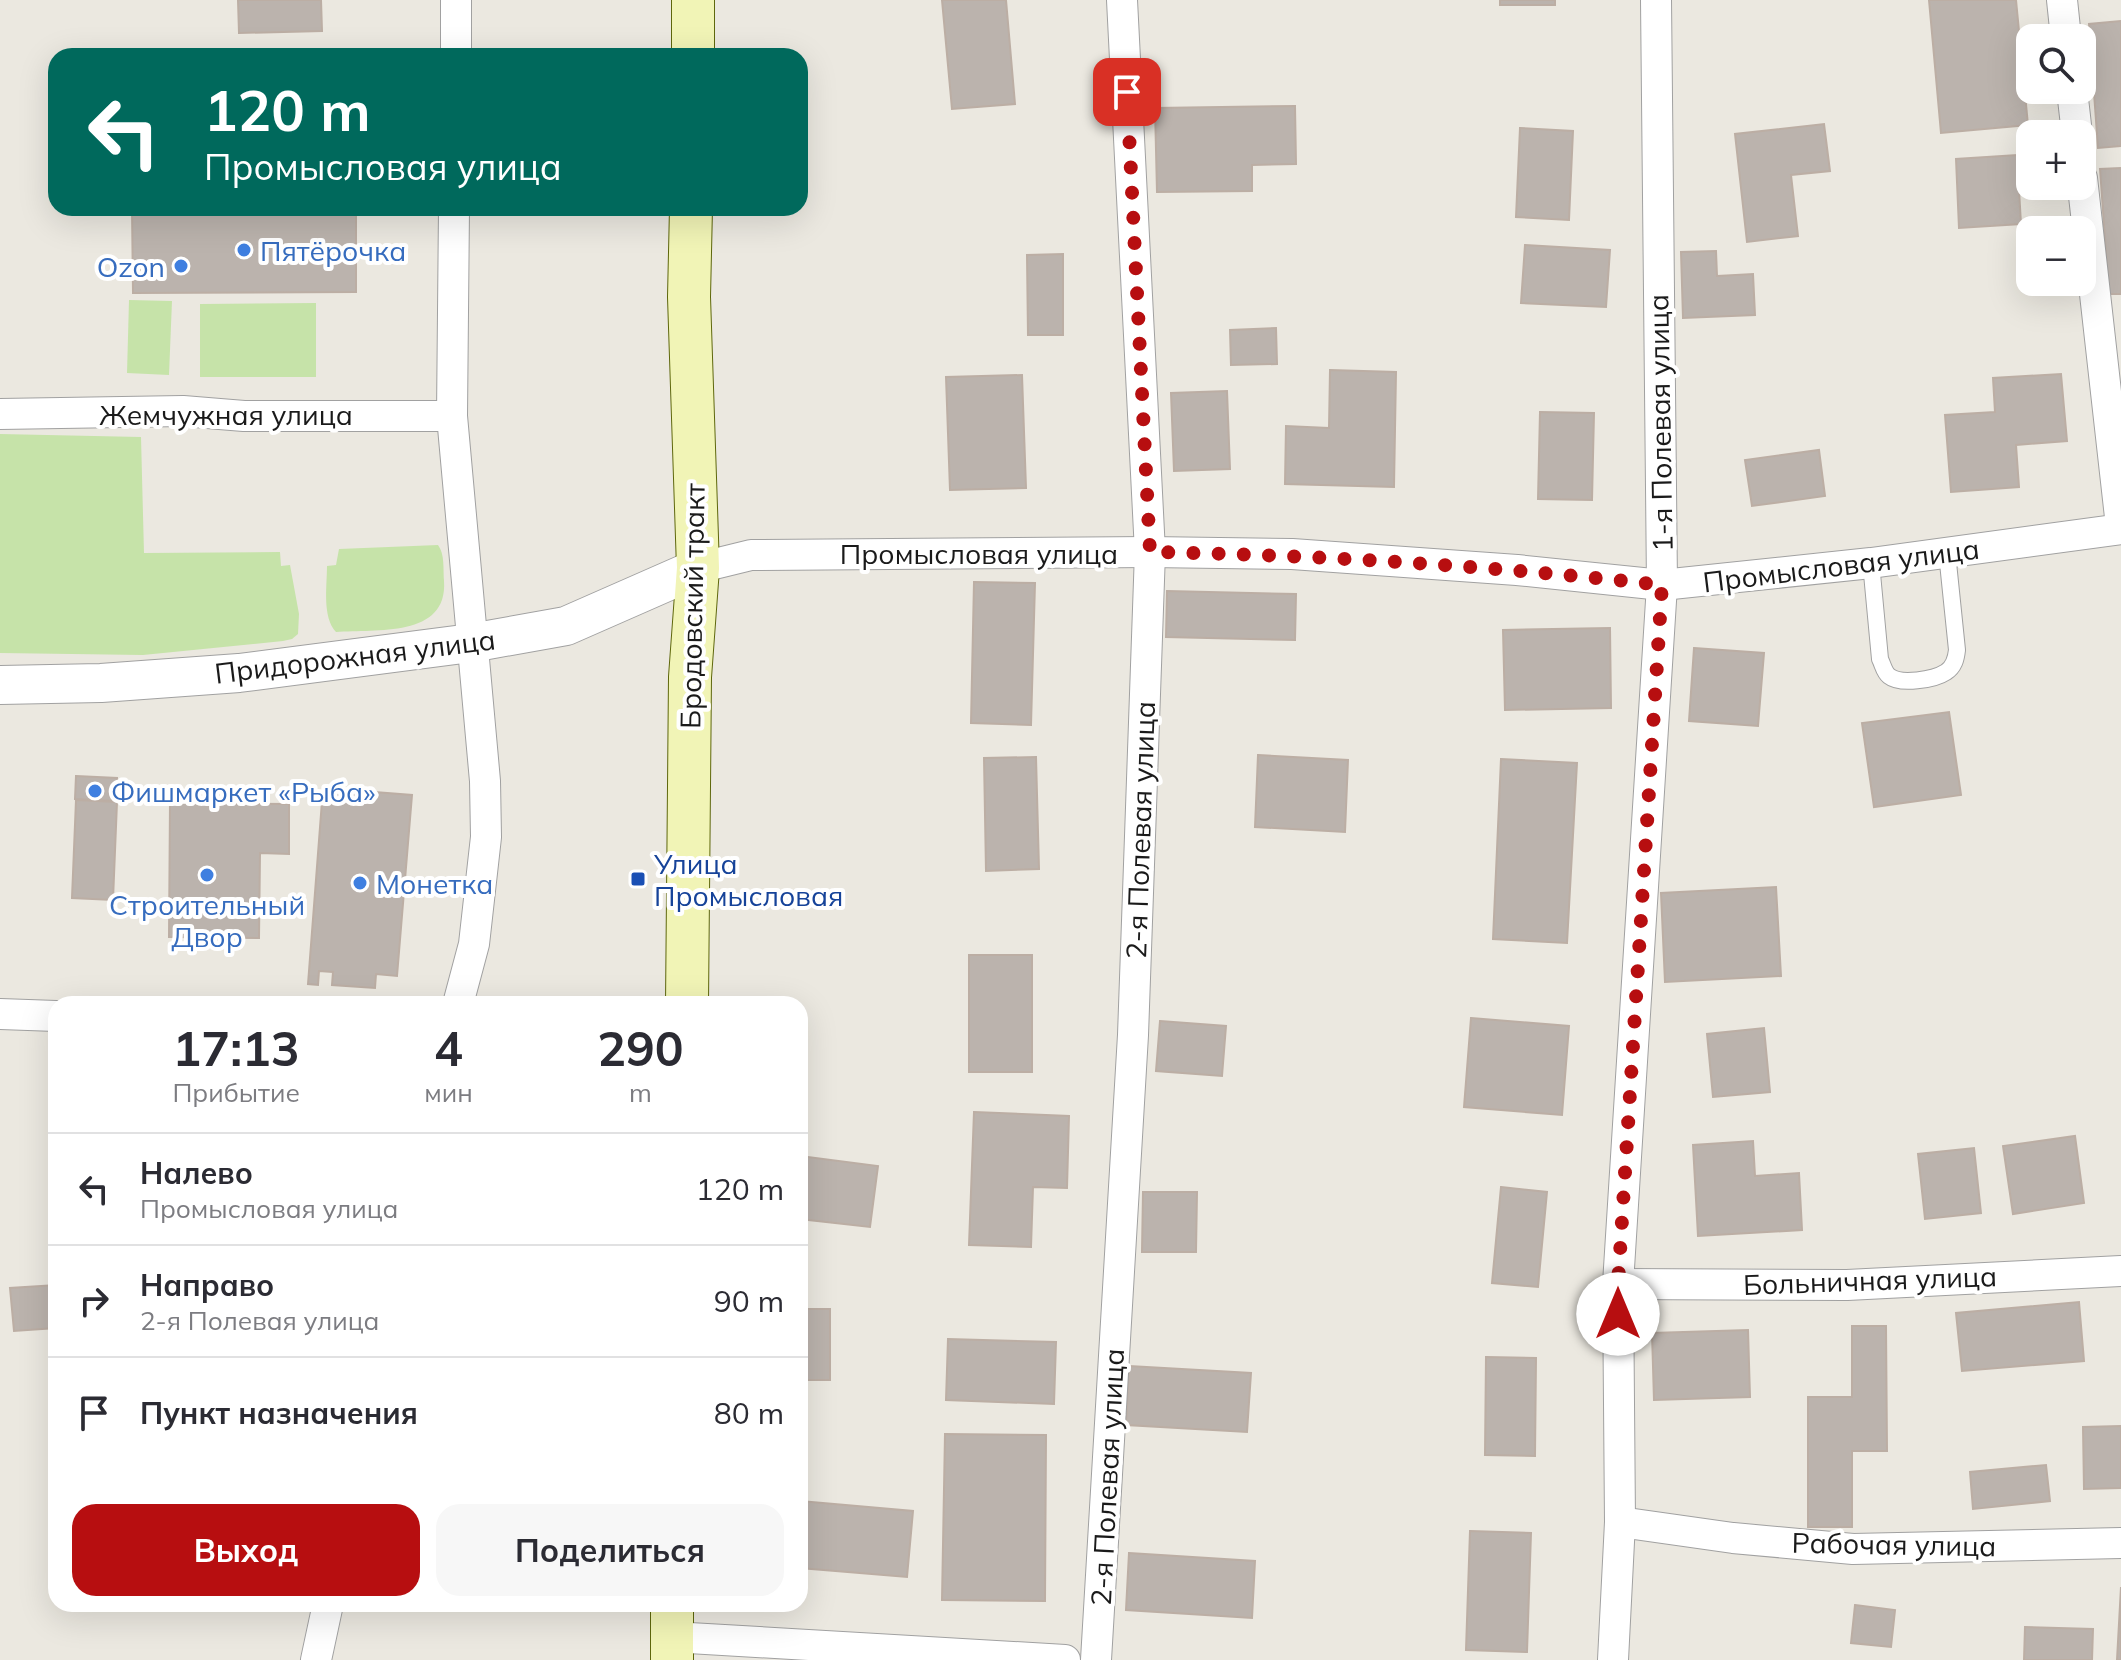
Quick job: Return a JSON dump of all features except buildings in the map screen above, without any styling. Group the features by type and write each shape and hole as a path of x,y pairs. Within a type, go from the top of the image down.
{"main road":[{"path":"693,0 693,48"},
{"name":"Бродовский тракт","path":"687,996 690,677 698,568 689,297 691,216"}],"street":[{"path":"456,0 456,48"},
{"name":"2-я Полевая улица","path":"1096,1660 1133,1035 1150,552 1122,0"},
{"name":"1-я Полевая улица","path":"1613,1660 1620,1522 1618,1284 1662,585 1656,0"},
{"path":"2062,0 2065,24"},
{"path":"2084,200 2121,528"},
{"path":"454,216 452,416 485,781 486,837 474,944 460,996"},
{"name":"Жемчужная улица","path":"0,414 183,411 244,416 452,416"},
{"name":"Промысловая улица","path":"698,568 751,555 1292,554 1517,570 1662,585 1871,563 2121,528"},
{"name":"Придорожная улица","path":"0,685 101,683 239,673 471,643 566,626 698,568"},
{"path":"0,1014 48,1016"},
{"name":"Больничная улица","path":"1618,1284 1847,1285 2121,1271"},
{"name":"Рабочая улица","path":"1620,1522 1733,1538 1853,1549 2121,1543"},
{"path":"316,1660 326,1612"},
{"path":"672,1634 1065,1660"}],"lane":[{"path":"1871,563 1880,659 1885,672 1892,679 1902,681 1934,677 1947,672 1955,662 1957,650 1947,553"}],"green space":[{"path":"129,300 172,301 169,375 127,373"},
{"path":"316,303 316,377 200,377 200,304"},
{"path":"0,434 141,437 144,553 280,552 281,566 290,565 299,614 298,634 283,641 143,655 0,653"},
{"path":"438,545 443,557 444,581 442,599 434,613 406,627 336,632 327,610 326,592 327,566 336,565 339,549"}],"place":[{"name":"Пятёрочка","path":"244,250"},
{"name":"Ozon","path":"181,266"},
{"name":"Фишмаркет «Рыба»","path":"95,791"},
{"name":"Строительный Двор","path":"207,875"},
{"name":"Улица Промысловая","path":"638,879"},
{"name":"Монетка","path":"360,883"}],"route":[{"path":"1127,92 1150,552 1292,554 1517,570 1662,585 1618,1314"}]}
